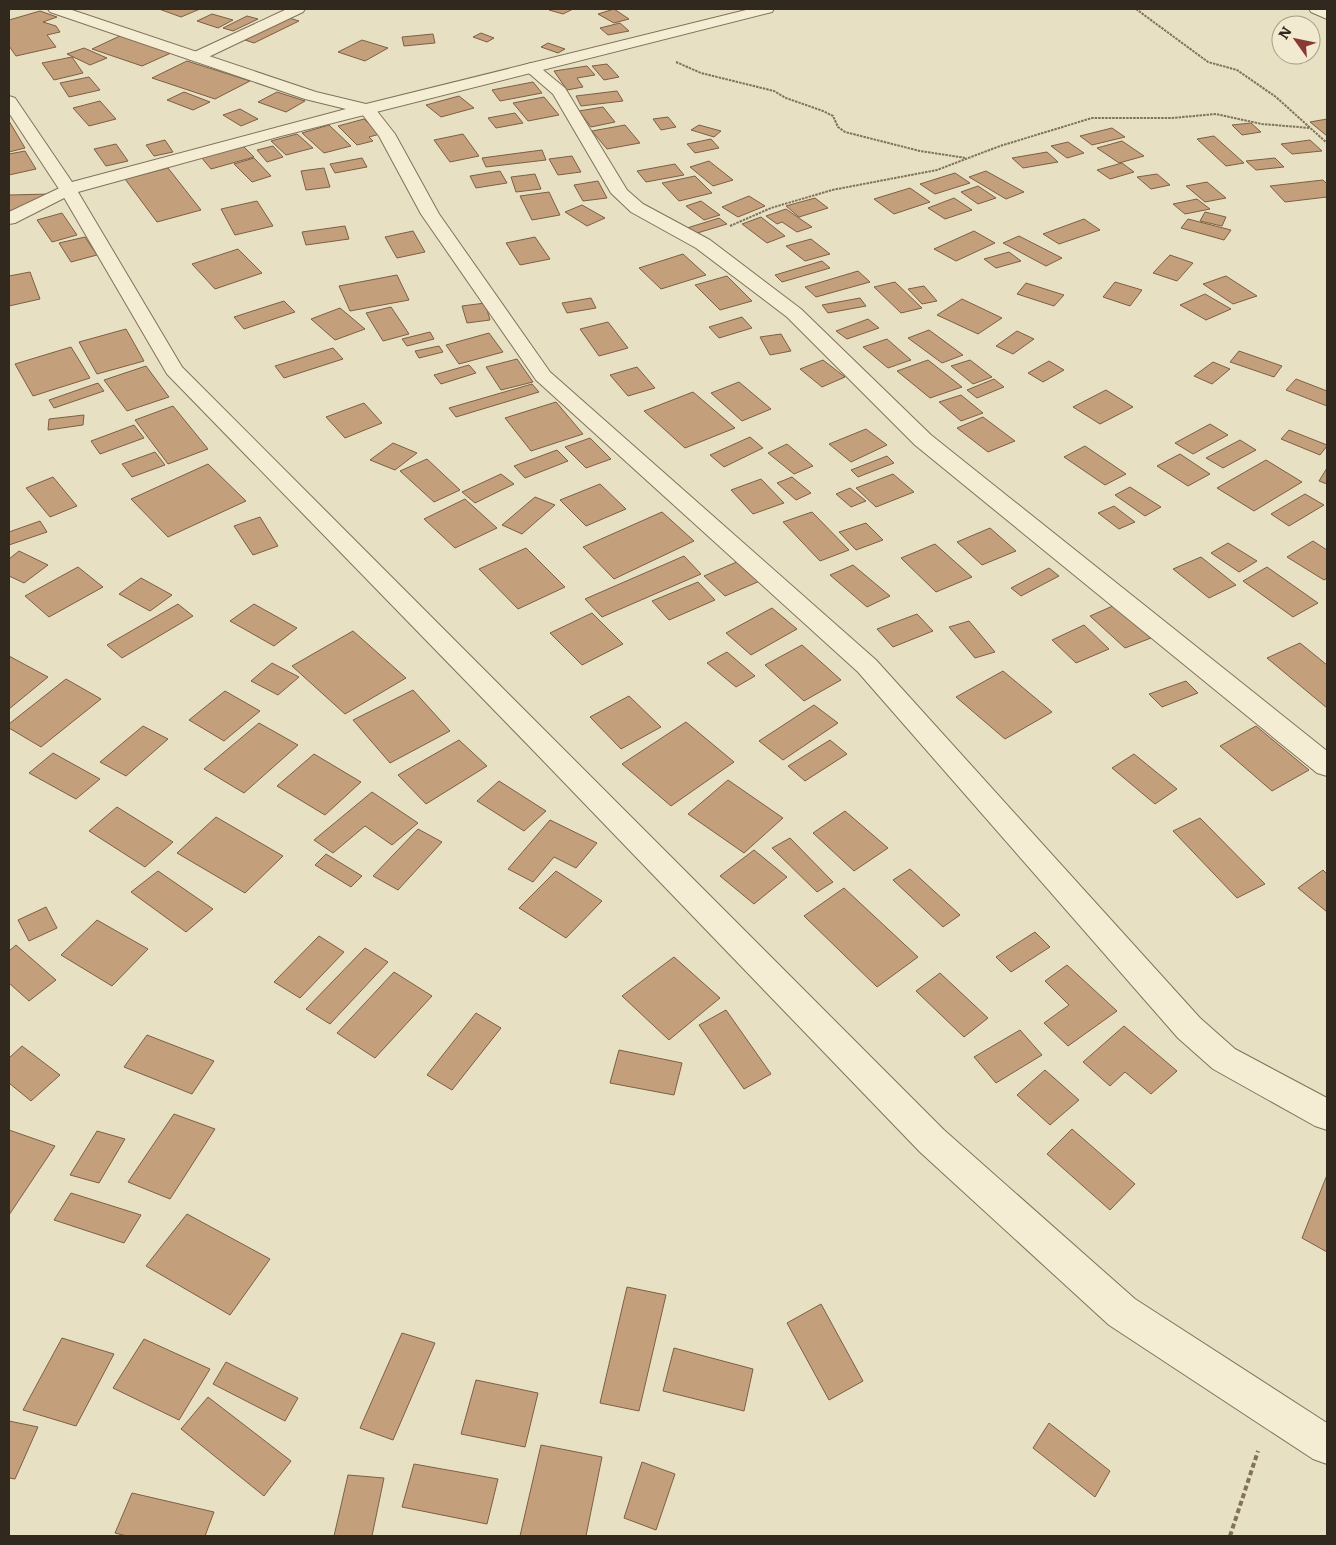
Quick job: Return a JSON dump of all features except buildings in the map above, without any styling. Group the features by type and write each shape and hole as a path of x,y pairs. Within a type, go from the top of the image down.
{"street":[{"path":"55,9 311,96 367,110 387,134 430,214 543,376 867,666 1188,1028 1224,1059 1327,1115"},
{"path":"196,57 298,9"},
{"path":"9,219 68,189 275,132 767,9"},
{"path":"1316,9 1327,15"},
{"path":"531,68 559,91 620,193 637,208 703,244 794,314 923,440 1327,766"},
{"path":"9,101 68,189 174,370 932,1141 1122,1312 1327,1445"}],"path":[{"path":"1136,9 1208,62 1237,70 1276,97 1327,143"},
{"path":"642,40 674,61 701,73 774,91 786,98 823,111 833,116 838,127 844,132 920,150 968,158"},
{"path":"703,244 712,234 771,208 832,190 937,170 1000,146 1092,118 1172,118 1216,114 1262,124 1310,128"},
{"path":"1230,1536 1271,1410"}]}
